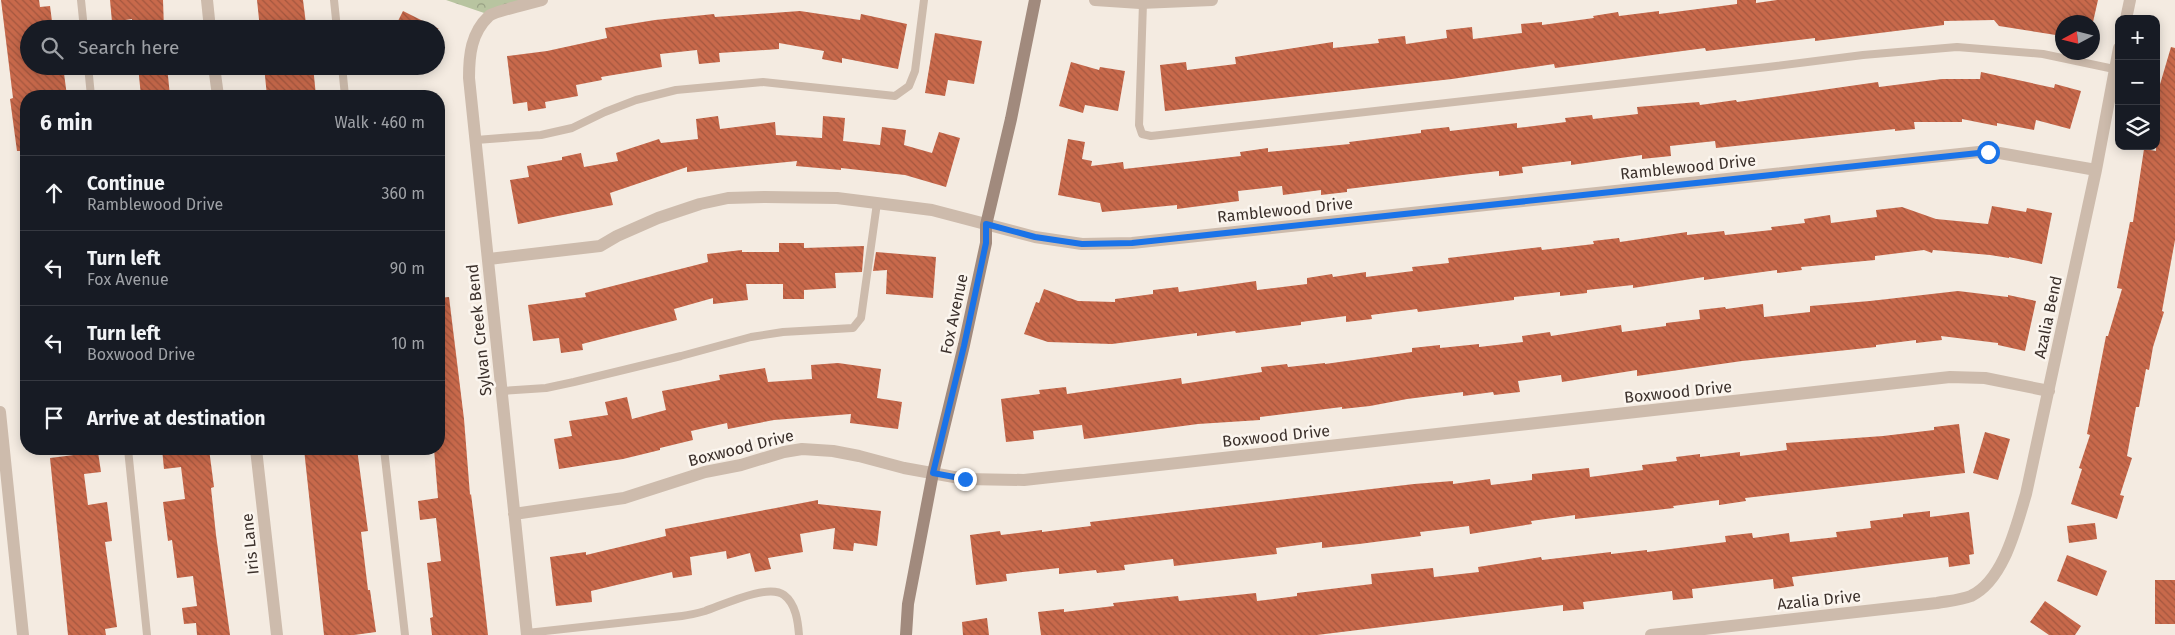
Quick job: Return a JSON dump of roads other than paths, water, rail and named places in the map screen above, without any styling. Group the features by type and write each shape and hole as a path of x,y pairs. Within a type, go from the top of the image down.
{"main road":[{"name":"Fox Avenue","path":"906,635 908,604 933,473 964,346 986,243 986,224 1011,119 1035,0"}],"street":[{"path":"207,0 209,20"},
{"name":"Sylvan Creek Bend","path":"527,634 469,78 469,52 477,32 490,15 542,0"},
{"path":"1095,0 1143,3 1212,0"},
{"path":"2127,15 2130,0"},
{"name":"Azalia Bend","path":"1988,585 2011,544 2026,494 2096,170 2116,60"},
{"path":"215,75 217,90"},
{"name":"Ramblewood Drive","path":"489,259 600,246 617,236 658,218 728,198 837,198 932,210 1035,237 1082,244 1132,243 1988,152 2096,170"},
{"name":"Boxwood Drive","path":"514,514 624,498 705,472 742,465 784,452 802,449 842,452 904,468 965,479 1024,480 1950,377 1985,378 2049,391"},
{"path":"0,412 23,635"},
{"name":"Iris Lane","path":"257,455 277,635"},
{"name":"Azalia Drive","path":"1651,635 1686,633 1937,603 1970,597 1988,585"}],"lane":[{"path":"81,0 83,20"},
{"path":"334,0 337,20"},
{"path":"476,140 541,135 572,128 636,100 676,90 763,82 895,96 909,86 915,71 924,0"},
{"path":"1143,3 1138,125 1142,134 1151,136 1862,55 1957,47 2043,54 2114,69"},
{"path":"89,75 90,90"},
{"path":"343,75 344,90"},
{"path":"502,391 546,388 681,356 751,337 784,332 852,328 861,318 878,204"},
{"path":"129,455 147,635"},
{"path":"385,455 405,635"},
{"path":"527,634 682,616 703,612 755,593 774,592 784,595 792,605 798,623 799,635"}]}
